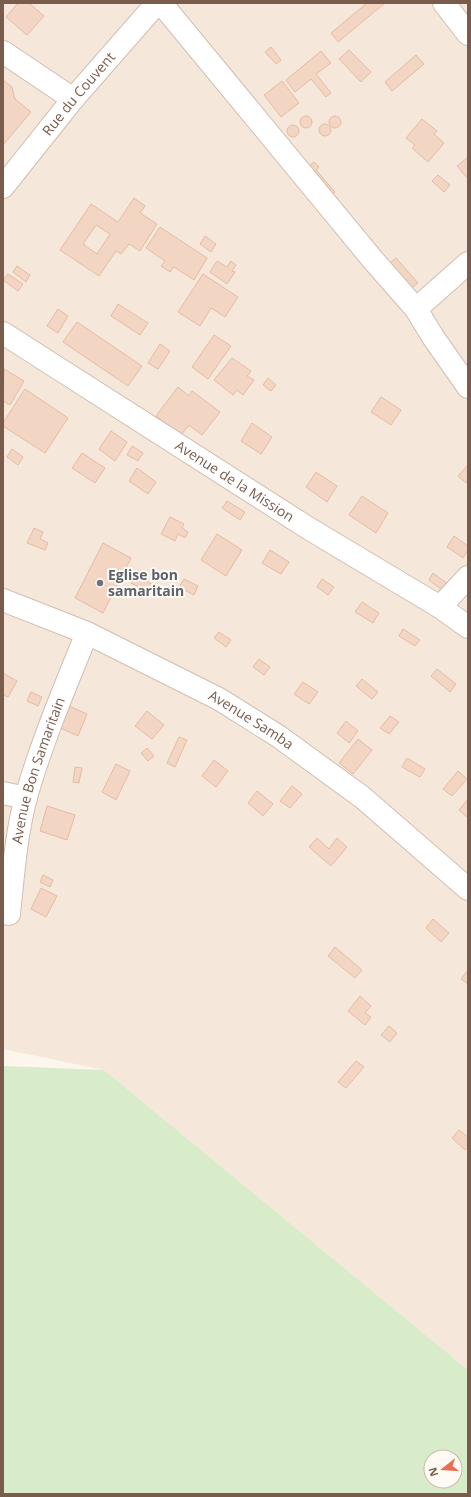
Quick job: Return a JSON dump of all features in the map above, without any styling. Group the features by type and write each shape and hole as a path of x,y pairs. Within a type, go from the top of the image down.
{"street":[{"name":"Rue du Couvent","path":"3,187 73,99 157,3"},
{"path":"161,3 372,260 416,309 433,337 468,387"},
{"path":"444,3 468,34"},
{"path":"3,52 73,99"},
{"path":"416,309 468,263"},
{"name":"Avenue de la Mission","path":"3,333 308,528 440,607 468,627"},
{"path":"440,607 468,577"},
{"name":"Avenue Samba","path":"3,600 87,632 219,698 278,736 362,797 468,889"},
{"name":"Avenue Bon Samaritain","path":"9,914 17,847 26,798 54,713 87,632"},
{"path":"3,792 26,798"}],"shaded area":[{"path":"3,3 468,3 468,1370 104,1070 3,1049"}],"green space":[{"path":"3,1066 104,1070 468,1370 468,1494 3,1494"}],"building":[{"path":"18,3 29,3 44,16 27,35 6,17"},
{"path":"367,3 385,3 338,42 331,33"},
{"path":"271,47 281,60 276,64 265,52"},
{"path":"349,50 371,72 361,82 339,59"},
{"path":"321,51 331,63 316,74 331,93 326,97 311,79 295,92 286,80"},
{"path":"416,55 424,64 392,91 385,82"},
{"path":"3,80 12,87 15,99 31,112 3,145"},
{"path":"282,81 299,103 281,117 264,95"},
{"path":"306,116 310,118 312,122 310,126 306,128 302,126 300,122 302,118"},
{"path":"335,116 339,118 341,122 339,126 335,128 331,126 329,122 331,118"},
{"path":"422,119 437,131 434,134 444,143 428,162 412,148 415,145 406,138"},
{"path":"325,124 329,126 331,130 329,134 325,136 321,134 319,130 321,126"},
{"path":"293,125 297,127 299,131 297,135 293,137 289,135 287,131 289,127"},
{"path":"468,157 468,179 457,166"},
{"path":"314,162 319,167 316,170 335,192 328,198 304,170"},
{"path":"438,175 450,185 444,192 432,181"},
{"path":"134,198 145,206 140,213 157,224 140,251 129,244 121,254 116,251 99,276 60,250 91,204 118,222","holes":["96,225 110,234 97,254 83,244"]},
{"path":"160,227 207,258 194,280 174,267 170,272 161,266 165,261 146,248"},
{"path":"205,236 216,244 211,252 200,244"},
{"path":"396,258 418,283 405,293 384,268"},
{"path":"217,261 227,267 231,261 236,265 232,271 235,272 227,284 210,272"},
{"path":"17,266 30,275 26,282 13,272"},
{"path":"8,274 23,284 18,291 3,280"},
{"path":"203,274 238,297 225,317 211,308 200,326 178,312"},
{"path":"118,304 148,323 140,335 111,316"},
{"path":"58,309 68,316 58,333 47,326"},
{"path":"77,322 142,366 128,386 63,342"},
{"path":"214,335 231,346 208,379 192,367"},
{"path":"160,344 170,351 158,369 148,363"},
{"path":"232,358 251,371 247,376 254,380 243,395 237,390 233,395 214,380"},
{"path":"4,369 24,381 10,405 3,401"},
{"path":"268,378 276,385 271,391 263,385"},
{"path":"178,387 189,396 192,391 220,412 202,435 189,425 181,435 156,416"},
{"path":"25,389 68,418 45,453 3,426 3,423"},
{"path":"381,397 401,410 391,425 371,412"},
{"path":"252,423 272,437 261,454 241,441"},
{"path":"111,431 127,442 115,461 99,449"},
{"path":"132,446 143,453 138,461 127,455"},
{"path":"12,449 23,457 18,465 7,457"},
{"path":"82,453 105,468 95,483 72,468"},
{"path":"468,465 468,480 466,483 458,476"},
{"path":"137,468 156,482 148,494 129,481"},
{"path":"316,472 337,486 327,502 306,487"},
{"path":"362,496 388,513 376,533 349,515"},
{"path":"227,501 245,512 240,520 222,508"},
{"path":"170,517 184,524 182,528 188,532 185,538 178,534 175,541 161,534"},
{"path":"34,528 43,532 40,539 48,543 45,550 27,543"},
{"path":"217,534 242,550 226,576 201,560"},
{"path":"454,536 468,546 468,550 463,558 447,547"},
{"path":"103,543 131,558 103,613 75,598"},
{"path":"270,550 289,562 281,574 262,563"},
{"path":"138,570 145,574 143,579 155,586 151,594 131,583"},
{"path":"433,573 448,584 443,591 429,580"},
{"path":"184,579 198,586 194,595 179,587"},
{"path":"322,579 334,587 328,595 317,587"},
{"path":"362,602 379,613 373,623 355,612"},
{"path":"403,629 420,640 415,646 399,636"},
{"path":"219,632 231,640 226,647 214,638"},
{"path":"259,659 270,667 264,675 253,667"},
{"path":"437,669 456,684 450,692 431,676"},
{"path":"3,673 17,681 8,697 3,695"},
{"path":"362,679 378,692 372,699 356,686"},
{"path":"303,682 318,692 309,704 294,694"},
{"path":"31,692 42,697 38,706 27,701"},
{"path":"69,706 87,714 78,736 60,728"},
{"path":"147,711 164,725 152,739 135,726"},
{"path":"390,716 399,722 389,734 380,728"},
{"path":"346,721 358,731 349,743 337,733"},
{"path":"179,737 187,740 175,767 167,763"},
{"path":"358,739 372,750 353,774 339,763"},
{"path":"147,748 154,756 148,761 141,753"},
{"path":"407,758 425,769 420,777 402,767"},
{"path":"214,760 228,771 216,787 202,776"},
{"path":"116,764 130,771 116,800 102,792"},
{"path":"75,767 82,768 79,783 73,782"},
{"path":"458,771 467,779 452,796 443,789"},
{"path":"292,786 302,794 290,808 280,801"},
{"path":"257,791 273,804 263,816 248,803"},
{"path":"468,799 468,818 459,810"},
{"path":"47,806 75,815 67,840 40,831"},
{"path":"317,838 329,849 337,838 347,847 331,866 309,847"},
{"path":"43,875 53,880 50,887 40,882"},
{"path":"41,888 57,896 46,917 31,909"},
{"path":"433,919 449,933 441,942 426,928"},
{"path":"335,947 362,970 355,978 328,956"},
{"path":"468,970 468,984 461,979"},
{"path":"360,996 371,1006 365,1013 371,1017 365,1025 348,1011"},
{"path":"389,1026 397,1033 390,1042 381,1035"},
{"path":"356,1061 364,1067 346,1088 338,1082"},
{"path":"459,1130 468,1137 468,1147 465,1150 452,1138"}],"place":[{"name":"Eglise bon samaritain","path":"100,583"}]}
